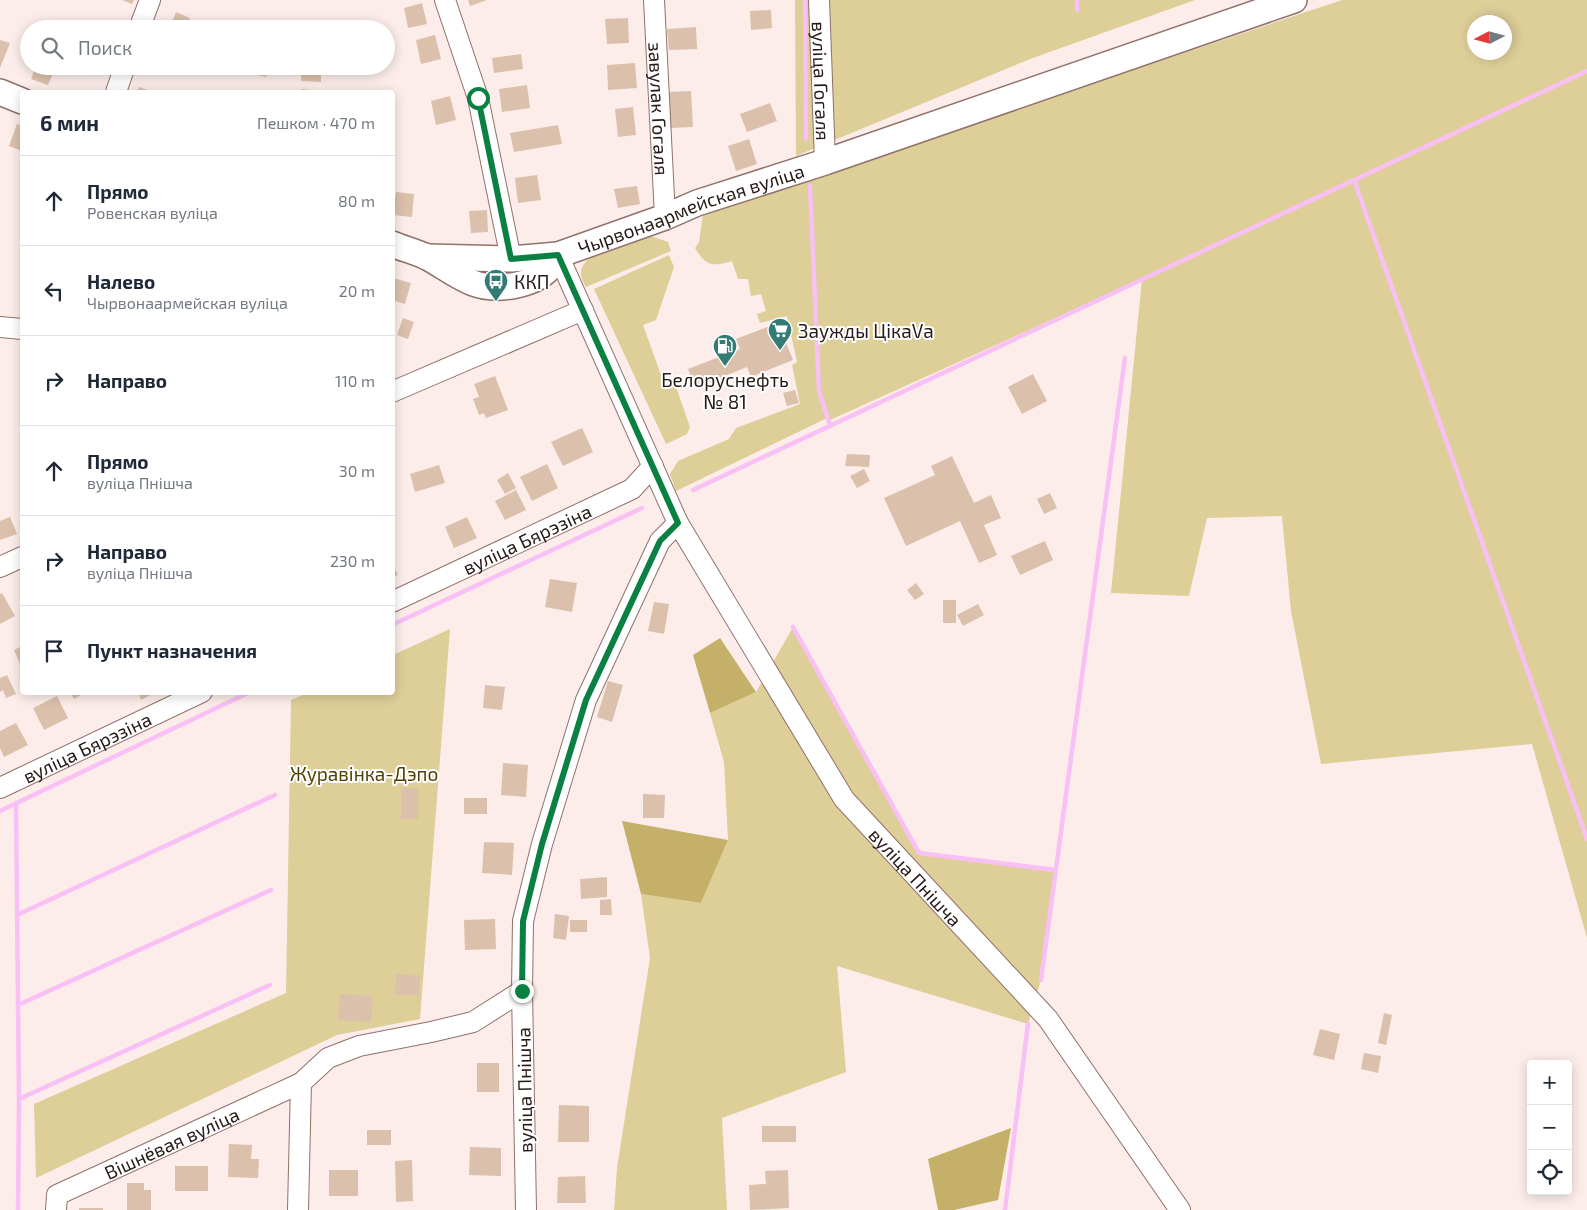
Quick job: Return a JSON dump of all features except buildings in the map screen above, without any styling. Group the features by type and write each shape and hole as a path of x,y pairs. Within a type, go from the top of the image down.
{"main road":[{"name":"Чырвонаармейская вуліца","path":"427,257 511,259 558,255 665,217 697,203 825,162 1294,0"},
{"path":"0,92 20,100"},
{"name":"Чырвонаармейская вуліца","path":"395,245 427,257 472,283 485,286 506,287 526,283 542,275 552,265 558,255"}],"street":[{"path":"142,20 150,0"},
{"path":"446,0 478,98 511,259"},
{"name":"завулак Гогаля","path":"654,0 665,217"},
{"name":"вуліца Гогаля","path":"819,0 825,162"},
{"path":"117,90 123,75"},
{"name":"вуліца Пнішча","path":"558,255 678,523 844,800 1048,1018 1180,1210"},
{"path":"395,391 583,310"},
{"path":"0,327 20,329"},
{"name":"вуліца Бярэзіна","path":"395,601 632,489 653,466"},
{"name":"вуліца Пнішча","path":"526,1210 522,991 523,921 542,844 586,700 660,541 678,523"},
{"path":"0,567 20,558"},
{"name":"вуліца Бярэзіна","path":"0,788 196,695"},
{"path":"298,1210 301,1083 328,1058 359,1046 473,1022 522,991"},
{"name":"Вішнёвая вуліца","path":"56,1210 57,1196 301,1083"}],"green space":[{"path":"795,0 1195,0 1030,59 796,156"},
{"path":"1342,0 1587,0 1587,938 1532,744 1321,764 1291,611 1282,516 1207,518 1189,596 1111,593 1142,279 828,421 825,419 676,491 670,474 678,461 729,439 736,428 800,404 792,365 797,362 787,316 760,323 757,314 766,311 761,294 751,296 748,279 738,279 732,261 719,264 706,262 695,248 699,242 703,214"},
{"path":"651,236 668,242 671,251 586,287 581,272 584,264 590,258 599,252 621,244"},
{"path":"669,255 674,267 656,320 643,325 665,386 675,384 690,427 687,434 666,444 594,289"},
{"path":"793,627 919,852 1055,870 1041,980 1028,1024 837,966 846,1072 722,1118 727,1210 614,1210 617,1168 650,958 641,894 701,903 728,840 724,762 710,713 756,692"},
{"name":"Журавінка-Дэпо","path":"450,629 420,1019 337,1035 36,1178 34,1104 286,993 291,700 303,695 395,695 395,654"}],"shaded area":[{"path":"720,638 756,692 710,713 693,655"},
{"path":"622,821 728,840 701,903 641,894"},
{"path":"1011,1128 998,1200 954,1210 938,1210 928,1159"}],"waterway":[{"path":"805,0 806,139"},
{"path":"1077,0 1077,10"},
{"path":"693,490 1587,71"},
{"path":"1354,180 1587,839"},
{"path":"810,186 819,391 830,425"},
{"path":"1041,980 1125,358"},
{"path":"395,624 642,508"},
{"path":"793,627 919,853 1055,870"},
{"path":"0,811 244,695"},
{"path":"17,915 275,795"},
{"path":"16,803 19,1099 18,1210"},
{"path":"18,1005 271,890"},
{"path":"19,1099 270,985"},
{"path":"1005,1210 1028,1024"}],"place":[{"name":"ККП","path":"496,302"},
{"name":"Заужды ЦікаVа","path":"780,351"},
{"name":"Белоруснефть № 81","path":"725,367"}],"route":[{"path":"478,98 511,259 558,255 678,523 660,541 586,700 542,844 523,921 522,991"}]}
